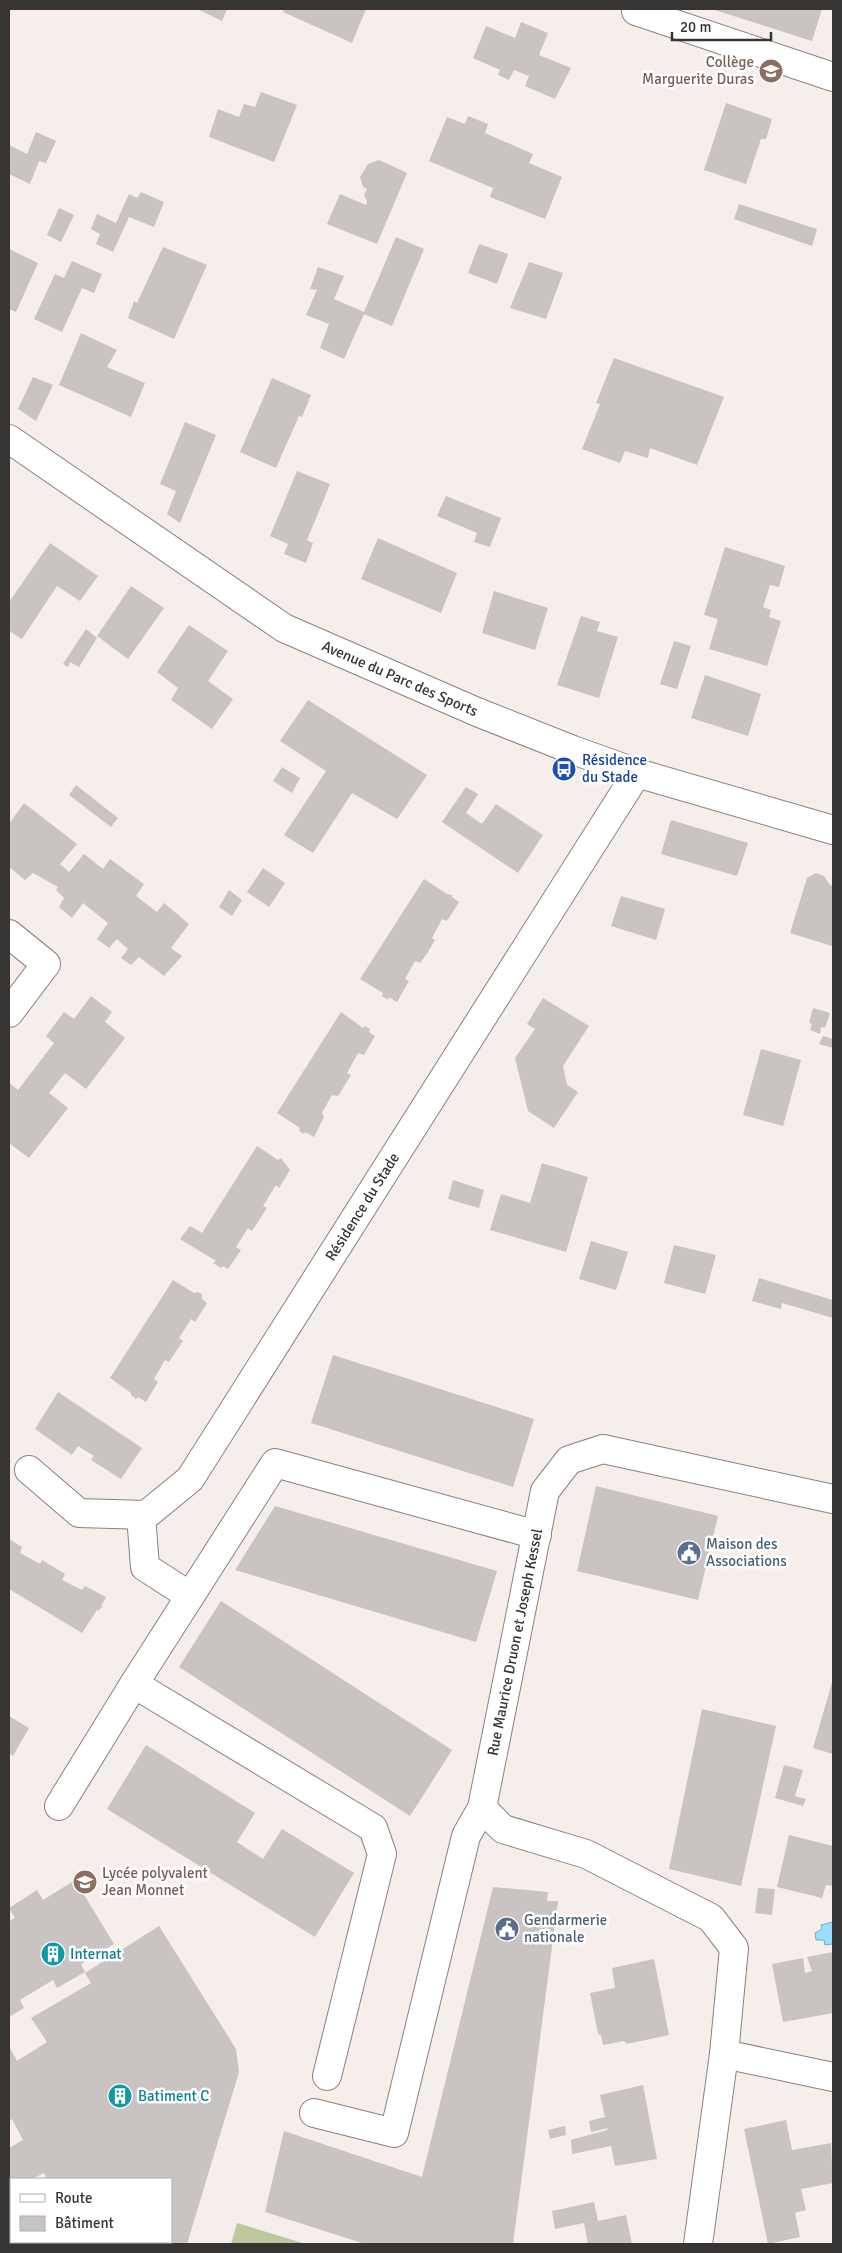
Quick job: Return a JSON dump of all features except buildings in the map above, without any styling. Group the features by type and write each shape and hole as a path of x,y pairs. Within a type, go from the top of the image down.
{"street":[{"path":"636,11 833,77"},
{"name":"Avenue du Parc des Sports","path":"9,439 284,628 477,712 573,750 637,772 833,830"},
{"name":"Résidence du Stade","path":"141,1515 146,1516 190,1479 637,772"},
{"path":"9,934 46,964 9,1013"},
{"name":"Rue Maurice Druon et Joseph Kessel","path":"314,2113 394,2132 466,1836 482,1808 545,1491 569,1460 603,1449 833,1499"},
{"path":"59,1806 134,1684 275,1463 537,1535"},
{"path":"29,1470 79,1514 141,1515 145,1567 190,1596"},
{"path":"134,1684 373,1828 382,1854 327,2076"},
{"path":"482,1808 503,1828 586,1854 711,1918 734,1948 724,2054 698,2244"},
{"path":"724,2054 833,2077"}],"green space":[{"path":"237,2223 306,2244 231,2244"}],"water":[{"path":"833,1922 833,1944 825,1945 824,1940 816,1940 815,1933 822,1929 821,1925"}],"place":[{"name":"Collège Marguerite Duras","path":"771,71"},
{"name":"Résidence du Stade","path":"564,769"},
{"name":"Maison des Associations","path":"689,1553"},
{"name":"Lycée polyvalent Jean Monnet","path":"85,1882"},
{"name":"Gendarmerie nationale","path":"507,1929"},
{"name":"Internat","path":"53,1954"},
{"name":"Batiment C","path":"120,2096"}]}
